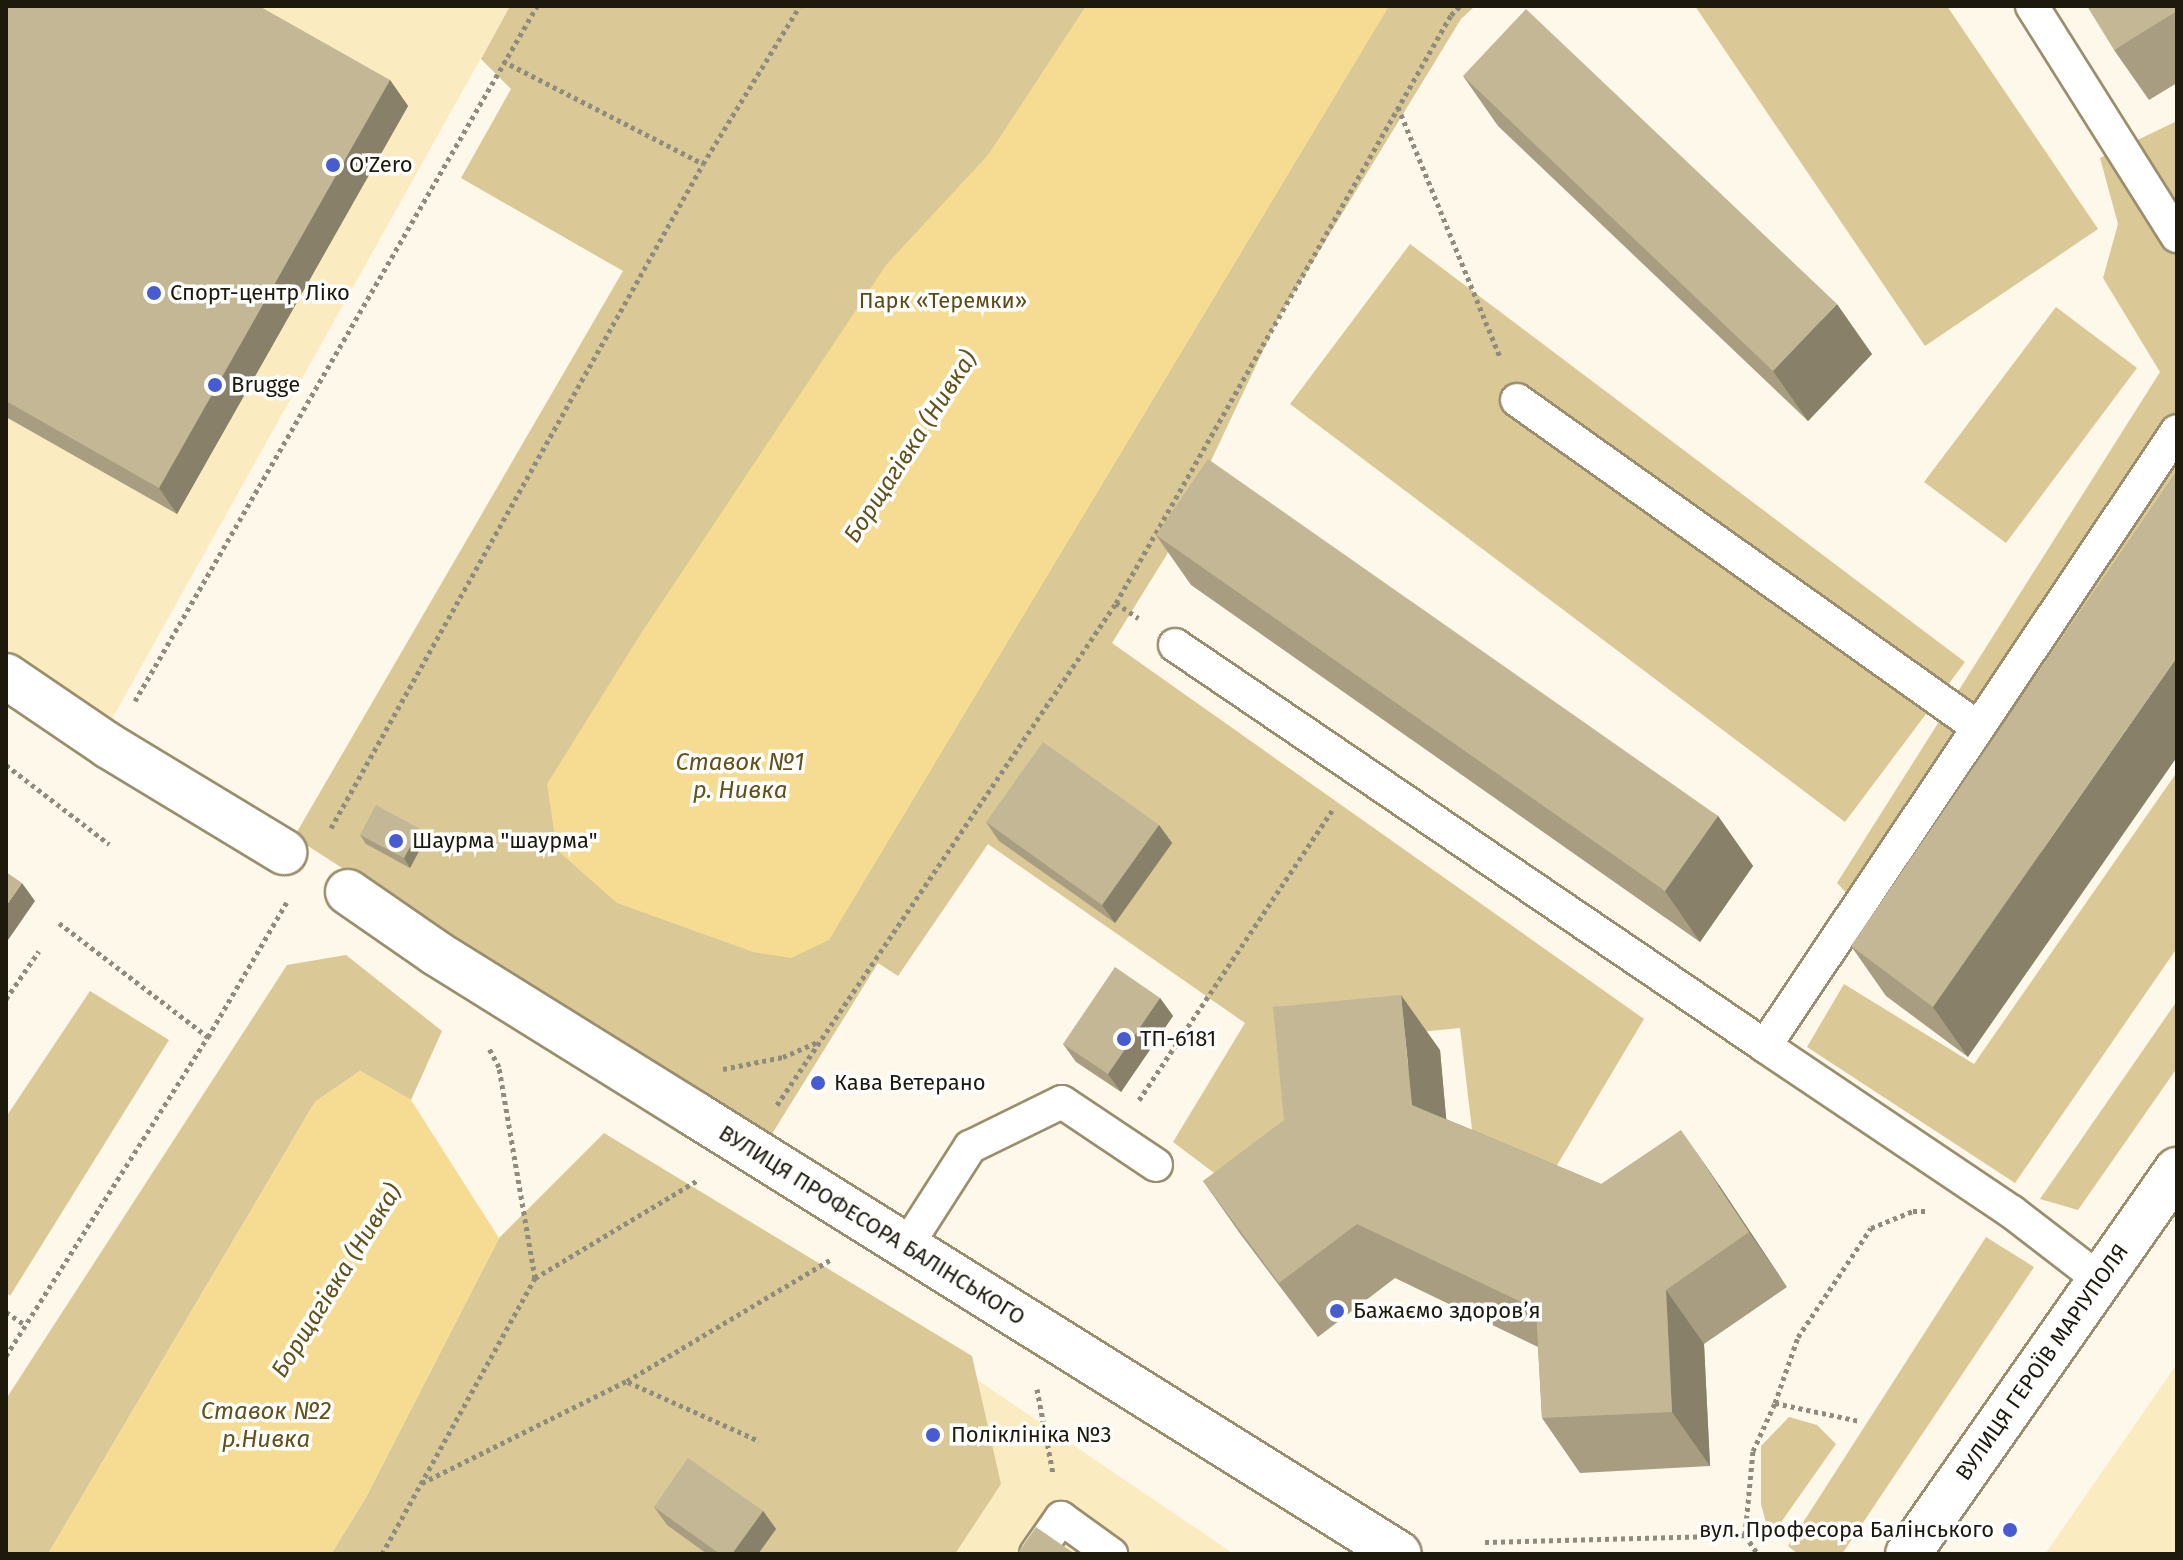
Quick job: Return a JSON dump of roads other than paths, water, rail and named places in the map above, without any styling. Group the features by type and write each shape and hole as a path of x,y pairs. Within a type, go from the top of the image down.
{"street":[{"path":"6,676 109,746 304,846"},
{"name":"ВУЛИЦЯ ПРОФЕСОРА БАЛІНСЬКОГО","path":"348,892 436,953 1399,1554"},
{"name":"ВУЛИЦЯ ГЕРОЇВ МАРІУПОЛЯ","path":"1908,1554 2177,1170"}],"lane":[{"path":"2032,6 2177,236"},
{"path":"1517,400 1976,726"},
{"path":"1765,1046 1976,726 2177,431"},
{"path":"1175,645 2012,1212 2099,1279"},
{"path":"892,1239 970,1147 1062,1102 1156,1165"},
{"path":"1036,1554 1061,1518 1111,1554"}],"water":[{"name":"Ставок №1 р. Нивка","path":"1086,6 1389,6 829,940 791,958 753,952 617,903 557,850 547,784 640,635 886,265 988,155"},
{"name":"Ставок №2 р.Нивка","path":"360,1071 411,1100 499,1238 365,1499 331,1554 48,1554 315,1102"}],"place":[{"name":"O'Zero","path":"333,165"},
{"name":"Спорт-центр Ліко","path":"154,293"},
{"name":"Brugge","path":"215,385"},
{"name":"Шаурма \"шаурма\"","path":"396,841"},
{"name":"ТП-6181","path":"1124,1039"},
{"name":"Кава Ветерано","path":"818,1083"},
{"name":"Бажаємо здоровʼя","path":"1337,1311"},
{"name":"Поліклініка №3","path":"933,1435"},
{"name":"вул. Професора Балінського","path":"2010,1530"}],"park label":[{"name":"Парк «Теремки»","path":"943,301"}],"water label":[{"name":"Борщагівка (Нивка)","path":"911,447"},
{"name":"Борщагівка (Нивка)","path":"337,1281"}]}
